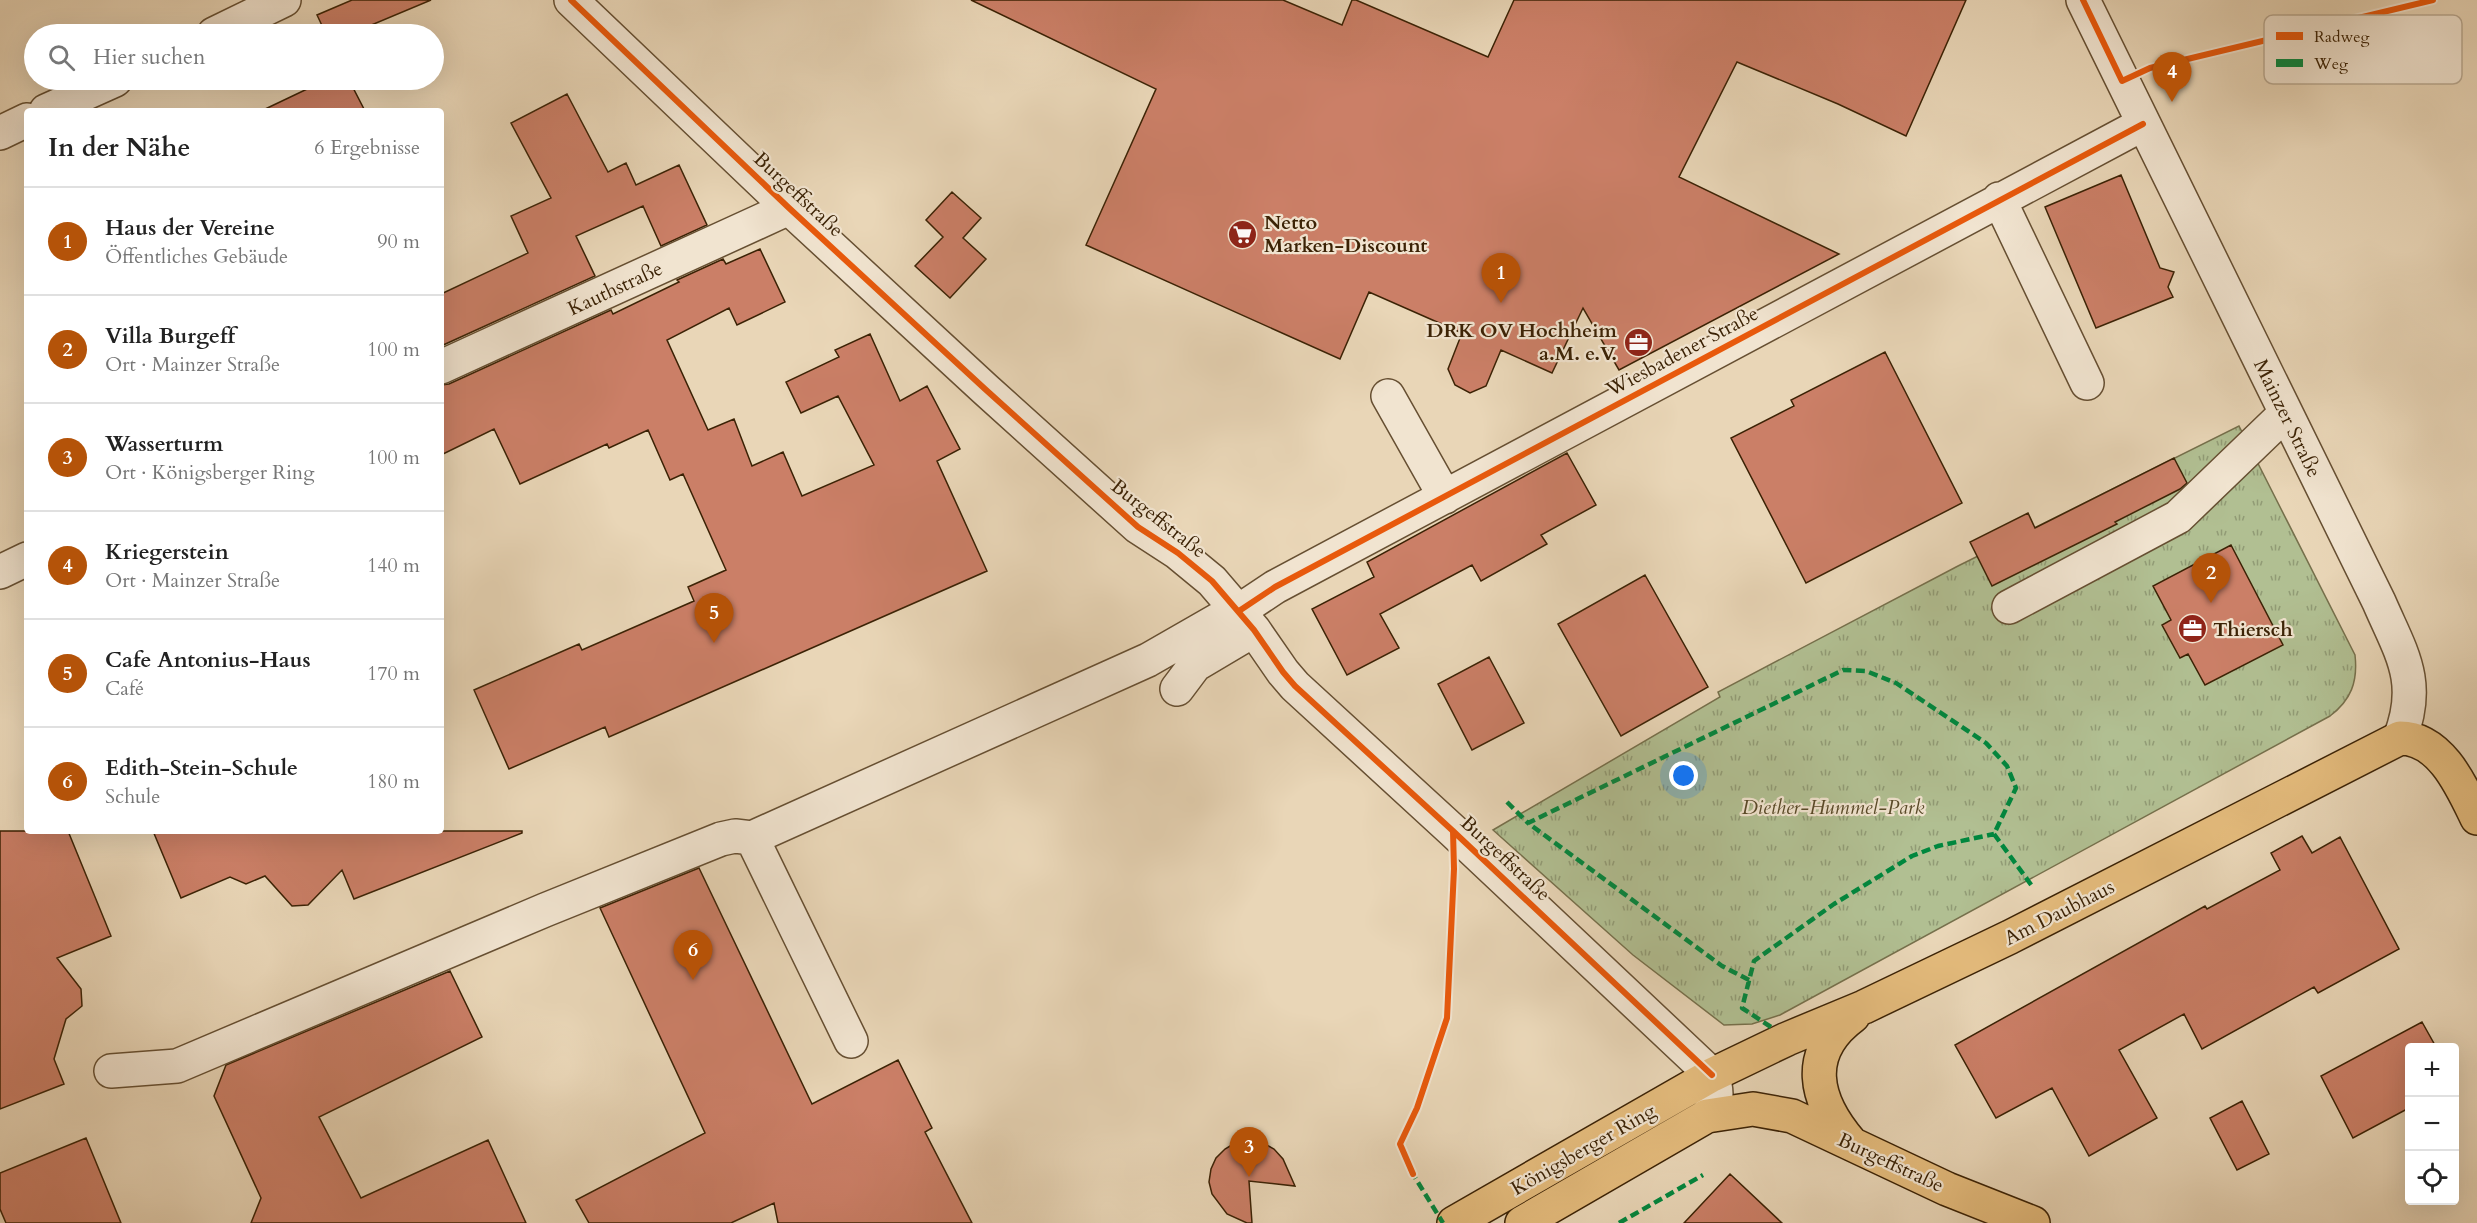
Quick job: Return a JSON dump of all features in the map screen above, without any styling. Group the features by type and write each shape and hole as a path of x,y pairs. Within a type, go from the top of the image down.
{"main road":[{"path":"2400,738 2409,738 2424,744 2450,767 2477,818"},
{"name":"Am Daubhaus","path":"1712,1075 1787,1039 1864,1007 2010,937 2400,738"},
{"path":"1851,1143 1824,1101 1819,1072 1827,1042 1839,1026 1864,1007"},
{"name":"Königsberger Ring","path":"1454,1223 1712,1075"},
{"name":"Burgeffstraße","path":"1707,1116 1753,1109 1792,1116 1947,1189 2033,1223"},
{"name":"Königsberger Ring","path":"1522,1223 1707,1116"}],"street":[{"path":"235,24 284,0"},
{"name":"Burgeffstraße","path":"571,0 789,208 1138,527 1178,553 1212,581 1247,621 1282,672 1295,686 1461,838 1712,1075"},
{"name":"Mainzer Straße","path":"2082,0 2379,602 2411,683 2410,699 2400,738"},
{"path":"57,108 94,90"},
{"path":"0,133 24,121"},
{"name":"Wiesbadener Straße","path":"1247,621 1275,587 1999,199 2144,124"},
{"path":"1999,199 2087,383"},
{"name":"Kauthstraße","path":"444,366 789,208"},
{"path":"1388,396 1445,497"},
{"path":"2009,607 2178,517 2286,413"},
{"path":"0,572 24,560"},
{"path":"111,1071 177,1066 545,910 710,844 735,836 752,838 1148,660 1223,618 1247,621"},
{"path":"1177,689 1195,665 1247,621"},
{"path":"752,838 851,1041"},
{"path":"1707,1116 1715,1105 1718,1095 1712,1075"}],"green space":[{"name":"Diether-Hummel-Park","path":"2239,426 2355,655 2354,682 2343,704 2330,716 1780,1015 1752,1024 1724,1025 1633,955 1493,830 1720,697 1718,692 1958,566"}],"building":[{"path":"352,0 431,0 374,24 321,24 317,15"},
{"path":"971,0 1283,0 1342,25 1352,0 1356,0 1488,57 1514,0 1966,0 1906,136 1838,104 1737,62 1679,177 1839,254 1619,370 1583,308 1552,373 1501,350 1486,386 1470,393 1455,385 1448,369 1462,333 1369,292 1340,359 1086,245 1156,89"},
{"path":"305,90 354,90 363,108 267,108"},
{"path":"567,94 608,172 626,163 636,185 679,165 707,225 661,246 643,206 576,236 595,276 444,345 444,293 528,253 511,216 551,198 511,123"},
{"path":"2121,175 2160,268 2174,272 2168,287 2173,297 2096,328 2045,207"},
{"path":"952,192 981,218 963,238 986,259 950,298 915,266 943,237 926,220"},
{"path":"760,249 785,302 737,325 729,308 667,340 708,430 734,419 752,466 783,452 802,496 874,465 838,396 801,413 786,382 839,357 835,350 870,334 900,401 927,386 960,449 937,461 987,571 609,737 605,727 509,769 474,690 579,644 582,650 694,601 688,587 726,570 683,474 670,480 648,430 609,448 607,444 520,484 494,429 444,454 444,385 611,310 613,314 723,259 726,264"},
{"path":"1885,352 1962,503 1806,583 1731,438 1794,406 1791,400"},
{"path":"1567,453 1596,505 1541,535 1547,544 1481,581 1472,565 1380,614 1399,648 1347,675 1312,609 1374,577 1367,562"},
{"path":"2174,458 2187,483 2180,489 2115,522 2117,524 1992,586 1970,542 2028,513 2035,528"},
{"path":"2231,545 2283,645 2205,685 2188,654 2180,658 2162,625 2171,620 2153,586"},
{"path":"1645,575 1708,687 1621,736 1558,624"},
{"path":"1489,657 1524,723 1472,750 1438,684"},
{"path":"0,831 24,831 24,834 69,834 111,936 57,958 81,989 82,1006 66,1019 54,1059 64,1084 0,1109"},
{"path":"444,831 522,831 522,833 354,899 342,870 308,905 292,906 265,876 246,884 230,877 181,898 154,834 444,834"},
{"path":"2302,836 2312,853 2340,837 2399,949 2318,993 2314,987 2202,1049 2184,1014 2119,1050 2157,1118 2089,1156 2052,1088 1996,1118 1955,1045 2205,906 2207,909 2280,870 2271,853"},
{"path":"699,868 812,1104 898,1060 932,1128 925,1132 972,1223 778,1223 774,1203 731,1223 589,1223 576,1200 705,1133 600,908"},
{"path":"450,971 482,1037 319,1117 361,1198 488,1140 526,1223 251,1223 261,1198 214,1096 226,1065"},
{"path":"2422,1022 2434,1043 2405,1043 2405,1110 2353,1138 2321,1076"},
{"path":"2242,1101 2269,1154 2237,1170 2210,1118"},
{"path":"86,1138 121,1223 6,1223 0,1209 0,1173"},
{"path":"1248,1140 1261,1142 1274,1149 1283,1159 1295,1186 1249,1181 1252,1223 1227,1214 1212,1194 1209,1182 1216,1158 1235,1143"},
{"path":"1730,1174 1782,1223 1684,1223"}],"marked path":[{"path":"1749,980 1722,966 1528,823 1843,670 1866,671 1896,683 1986,743 2007,766 2016,788 1994,834 2032,886"},
{"path":"1507,802 1528,823"},
{"path":"1771,1027 1742,1008 1754,961 1834,904 1912,856 1938,846 1994,834"},
{"path":"1411,1171 1443,1223"},
{"path":"1619,1223 1703,1175"}],"cycle path":[{"path":"571,0 789,208 985,389 1138,527 1178,553 1212,581 1254,630 1295,686 1712,1075"},
{"path":"2083,0 2122,81 2150,68 2264,41"},
{"path":"2371,15 2433,0"},
{"path":"1239,611 1275,587 2143,124"},
{"path":"1413,1174 1400,1144 1417,1108 1447,1018 1454,869 1453,831"}],"place":[{"name":"Kriegerstein","path":"2172,102"},
{"name":"Netto Marken-Discount","path":"1243,234"},
{"name":"Haus der Vereine","path":"1501,303"},
{"name":"DRK OV Hochheim a.M. e.V.","path":"1638,342"},
{"name":"Villa Burgeff","path":"2211,603"},
{"name":"Thiersch","path":"2192,629"},
{"name":"Cafe Antonius-Haus","path":"714,643"},
{"name":"Edith-Stein-Schule","path":"693,980"},
{"name":"Wasserturm","path":"1249,1177"}]}
